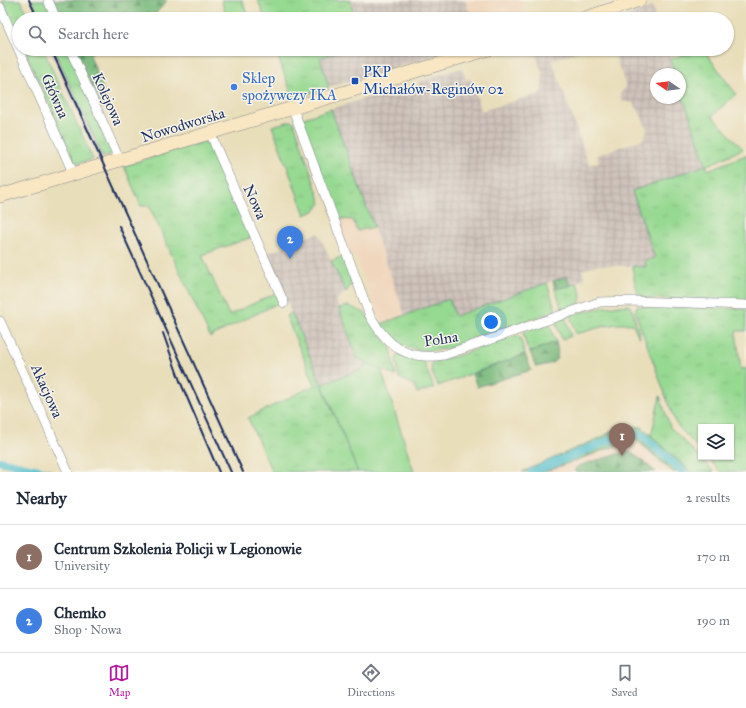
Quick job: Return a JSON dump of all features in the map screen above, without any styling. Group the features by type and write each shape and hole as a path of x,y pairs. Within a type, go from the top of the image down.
{"main road":[{"path":"604,12 640,0"},
{"name":"Nowodworska","path":"0,196 211,134 466,56"}],"street":[{"path":"48,0 53,12"},
{"name":"Główna","path":"0,7 12,34"},
{"name":"Główna","path":"22,56 74,175"},
{"name":"Kolejowa","path":"73,56 120,161"},
{"name":"Polna","path":"293,109 370,316 385,338 403,352 430,357 455,352 600,302 633,301 746,305"},
{"name":"Nowa","path":"211,134 284,303"},
{"name":"Akacjowa","path":"0,321 68,472"}],"shaded area":[{"path":"349,0 465,0 469,12 353,12"},
{"path":"465,0 520,0 524,12 469,12"},
{"path":"652,6 654,12 636,12"},
{"path":"52,56 57,56 103,157 98,158"},
{"path":"326,56 435,56 329,87 320,58"},
{"path":"536,56 564,56 552,60 589,165 599,162 597,155 644,139 647,130 634,103 622,101 620,94 626,87 615,56 669,56 673,68 650,68 650,104 685,104 706,166 633,191 655,258 647,267 597,265 582,270 585,278 570,286 567,276 454,316 448,299 405,315 331,109 402,87 410,92 416,91 420,81 462,68 466,80 471,79 481,111 541,93 543,75"},
{"path":"336,216 341,219 353,220 365,230 374,227 405,315 381,324 355,255 350,257"},
{"path":"318,233 346,292 336,300 357,358 368,363 360,370 322,384 266,254"},
{"path":"635,439 673,472 544,472"}],"green space":[{"path":"2,0 21,0 26,12 12,12 12,23"},
{"path":"32,0 45,0 50,12 37,12"},
{"path":"50,0 166,0 157,12 56,12"},
{"path":"221,0 242,0 246,12 225,12"},
{"path":"258,0 349,0 353,12 262,12"},
{"path":"27,56 46,56 93,159 76,164"},
{"path":"57,56 70,56 114,153 103,157"},
{"path":"76,56 90,56 109,105 102,108"},
{"path":"278,56 326,56 320,58 329,87 295,98 292,95"},
{"path":"680,56 708,56 736,94 712,116 743,149 706,166 708,170 746,155 746,302 642,298 636,287 633,266 646,267 645,261 655,258 632,191 706,165 685,104 686,68 673,68 670,59"},
{"path":"331,109 374,227 357,231 353,220 341,219 336,216 301,119"},
{"path":"291,121 294,122 321,203 316,210 305,215 272,126"},
{"path":"202,142 212,144 252,237 202,255 229,315 276,293 280,302 210,337 149,206 141,206 124,166"},
{"path":"343,256 351,279 349,288 346,292 331,261"},
{"path":"567,276 570,286 555,289 553,281"},
{"path":"547,283 555,311 450,348 430,351 402,345 387,333 381,324 449,299 455,316"},
{"path":"577,283 581,294 581,299 578,305 562,309 555,289"},
{"path":"349,306 365,313 391,348 396,376 357,358 339,308"},
{"path":"631,306 640,337 639,338 633,324 611,325 576,334 570,315 605,307"},
{"path":"637,306 746,309 746,331 736,331 741,370 746,368 746,472 720,472 710,460 734,460 734,424 698,424 698,448 676,424 635,311"},
{"path":"292,313 358,472 272,472 248,418 315,385 286,316"},
{"path":"565,316 571,336 562,340 555,320"},
{"path":"549,324 556,342 530,352 527,348 523,332"},
{"path":"517,335 520,337 525,354 438,386 431,367 433,361 454,357"},
{"path":"556,342 558,354 555,361 536,367 530,352"},
{"path":"399,354 423,360 434,388 417,393 414,385 399,378 396,358"},
{"path":"525,354 531,370 477,387 472,374"},
{"path":"368,363 381,369 414,472 358,472 322,384 360,370"},
{"path":"660,396 670,427 698,456 698,460 702,460 714,472 691,472 651,436"},
{"path":"620,425 642,427 691,472 673,472 635,439 544,472 522,472 604,436"},
{"path":"624,452 631,452 656,472 575,472 575,469 578,466"}],"waterway":[{"path":"532,472 630,432 642,435 683,472"},
{"path":"0,461 47,472"}],"railway":[{"path":"29,0 35,12"},
{"path":"54,56 243,472"},
{"path":"119,226 231,472"},
{"path":"163,333 180,381 219,472"}],"place":[{"name":"PKP Michałów-Reginów 02","path":"355,81"},
{"name":"Sklep spożywczy IKA","path":"234,87"},
{"name":"Chemko","path":"290,259"},
{"name":"Centrum Szkolenia Policji w Legionowie","path":"622,456"}]}
